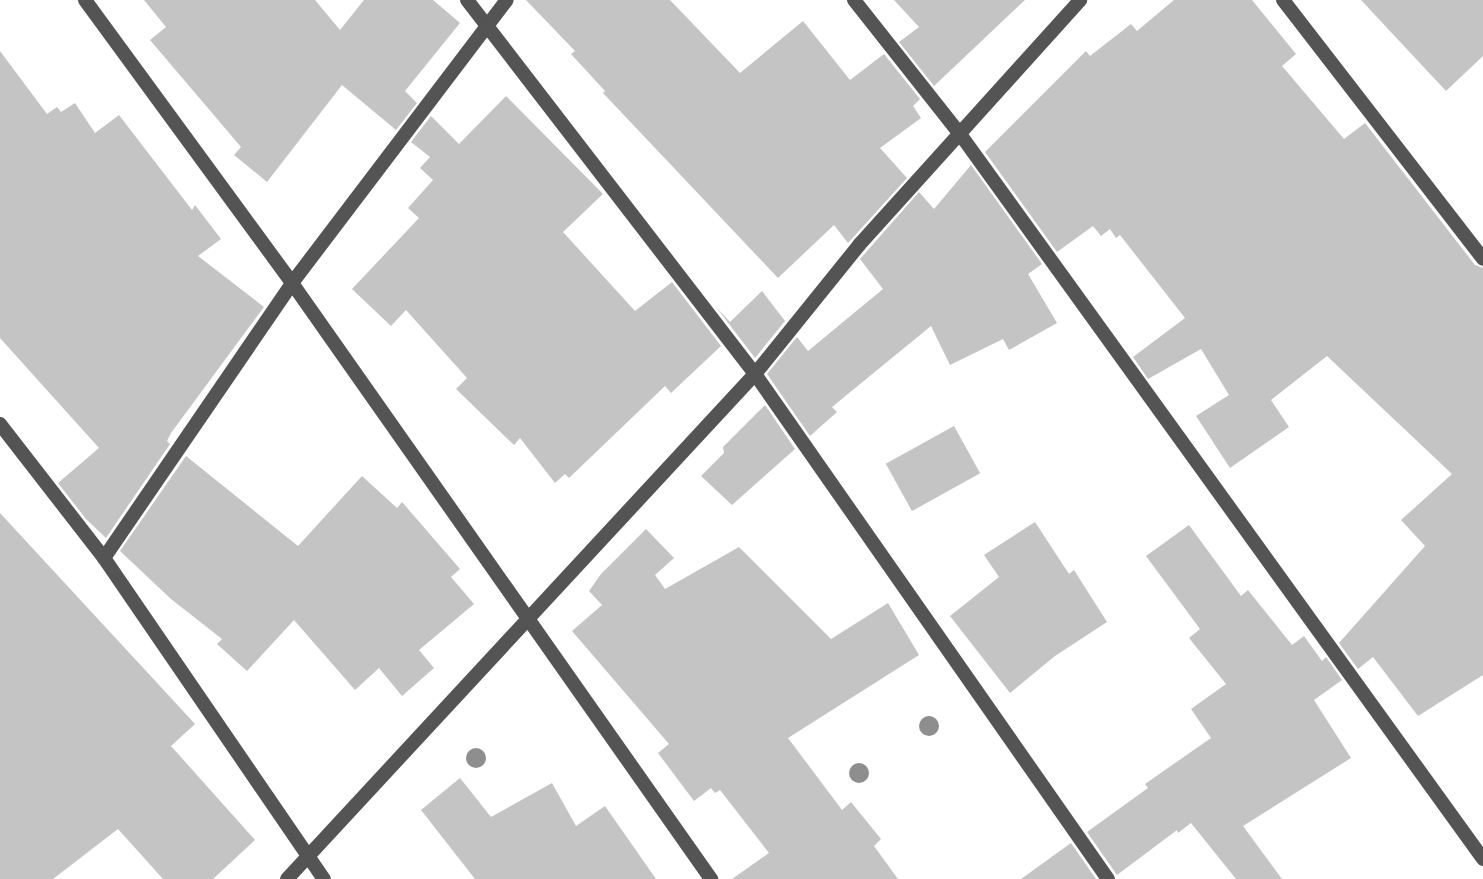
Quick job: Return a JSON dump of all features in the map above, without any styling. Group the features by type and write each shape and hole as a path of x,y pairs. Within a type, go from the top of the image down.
{"street":[{"path":"85,0 292,283 527,621 711,879"},
{"path":"467,0 755,373 1108,879"},
{"path":"104,558 292,283 507,0"},
{"path":"854,0 960,134 1483,859"},
{"path":"287,879 755,373 859,245 1080,0"},
{"path":"1283,0 1483,259"},
{"path":"0,424 104,558 324,879"}],"building":[{"path":"144,0 315,0 340,30 364,0 433,0 460,23 405,91 417,103 396,130 342,85 267,182 234,155 241,147 150,40 166,27"},
{"path":"526,0 670,0 740,73 803,21 850,80 884,54 920,99 913,106 921,118 880,148 907,178 848,243 834,225 778,278 603,93 605,91 571,54 575,51"},
{"path":"894,0 1025,0 934,86 899,42 919,27"},
{"path":"1174,0 1252,0 1296,54 1282,66 1344,139 1365,123 1475,265 1483,268 1483,675 1418,716 1373,657 1358,669 1339,643 1425,546 1401,520 1452,474 1327,356 1271,400 1289,427 1230,468 1196,416 1229,395 1201,349 1148,379 1133,357 1185,318 1120,235 1116,238 1110,229 1101,236 1093,226 1057,252 985,152 1086,51 1090,56 1131,24 1137,31"},
{"path":"1361,0 1483,0 1483,56 1446,91"},
{"path":"0,51 47,114 57,107 61,112 75,103 95,133 119,115 192,210 195,205 221,239 198,256 264,307 171,433 167,441 170,444 106,538 86,519 58,483 99,448 0,338"},
{"path":"506,96 603,194 563,232 635,311 672,282 721,346 671,393 665,386 569,478 565,474 555,483 520,438 514,445 456,389 467,378 406,310 391,326 352,289 419,218 408,208 433,180 420,168 430,157 411,142 431,116 459,144"},
{"path":"971,165 1042,264 1028,274 1057,323 1009,350 1003,339 950,365 931,326 832,407 837,412 810,436 767,374 797,337 808,351 883,289 860,259 919,192 934,209"},
{"path":"762,291 785,321 755,358 716,307 730,322"},
{"path":"765,405 795,449 732,505 701,476 724,453 723,447"},
{"path":"954,426 980,473 912,511 886,464"},
{"path":"186,456 298,546 362,476 397,508 402,502 460,569 451,577 474,604 419,650 434,668 402,696 379,668 355,690 294,620 247,671 217,644 222,639 171,599 120,551"},
{"path":"0,513 195,724 171,746 255,840 213,879 163,879 118,829 53,879 0,879"},
{"path":"1035,522 1069,574 1074,570 1107,622 1055,656 1010,693 950,616 999,577 984,555"},
{"path":"1189,525 1241,596 1248,590 1292,645 1304,636 1322,661 1326,657 1342,680 1314,700 1351,758 1243,826 1282,879 1236,879 1191,823 1178,833 1177,830 1117,875 1087,832 1148,788 1145,784 1211,738 1191,709 1226,684 1189,638 1200,629 1146,556"},
{"path":"646,529 674,558 655,575 665,589 739,547 831,639 888,603 919,655 788,738 842,810 851,802 881,839 874,846 898,879 732,879 769,853 720,790 715,793 711,788 694,801 658,753 669,744 572,631 602,605 589,591 601,574"},
{"path":"460,778 491,817 552,783 576,826 605,806 656,879 475,879 421,810"},
{"path":"1071,843 1096,879 1021,879"}]}
